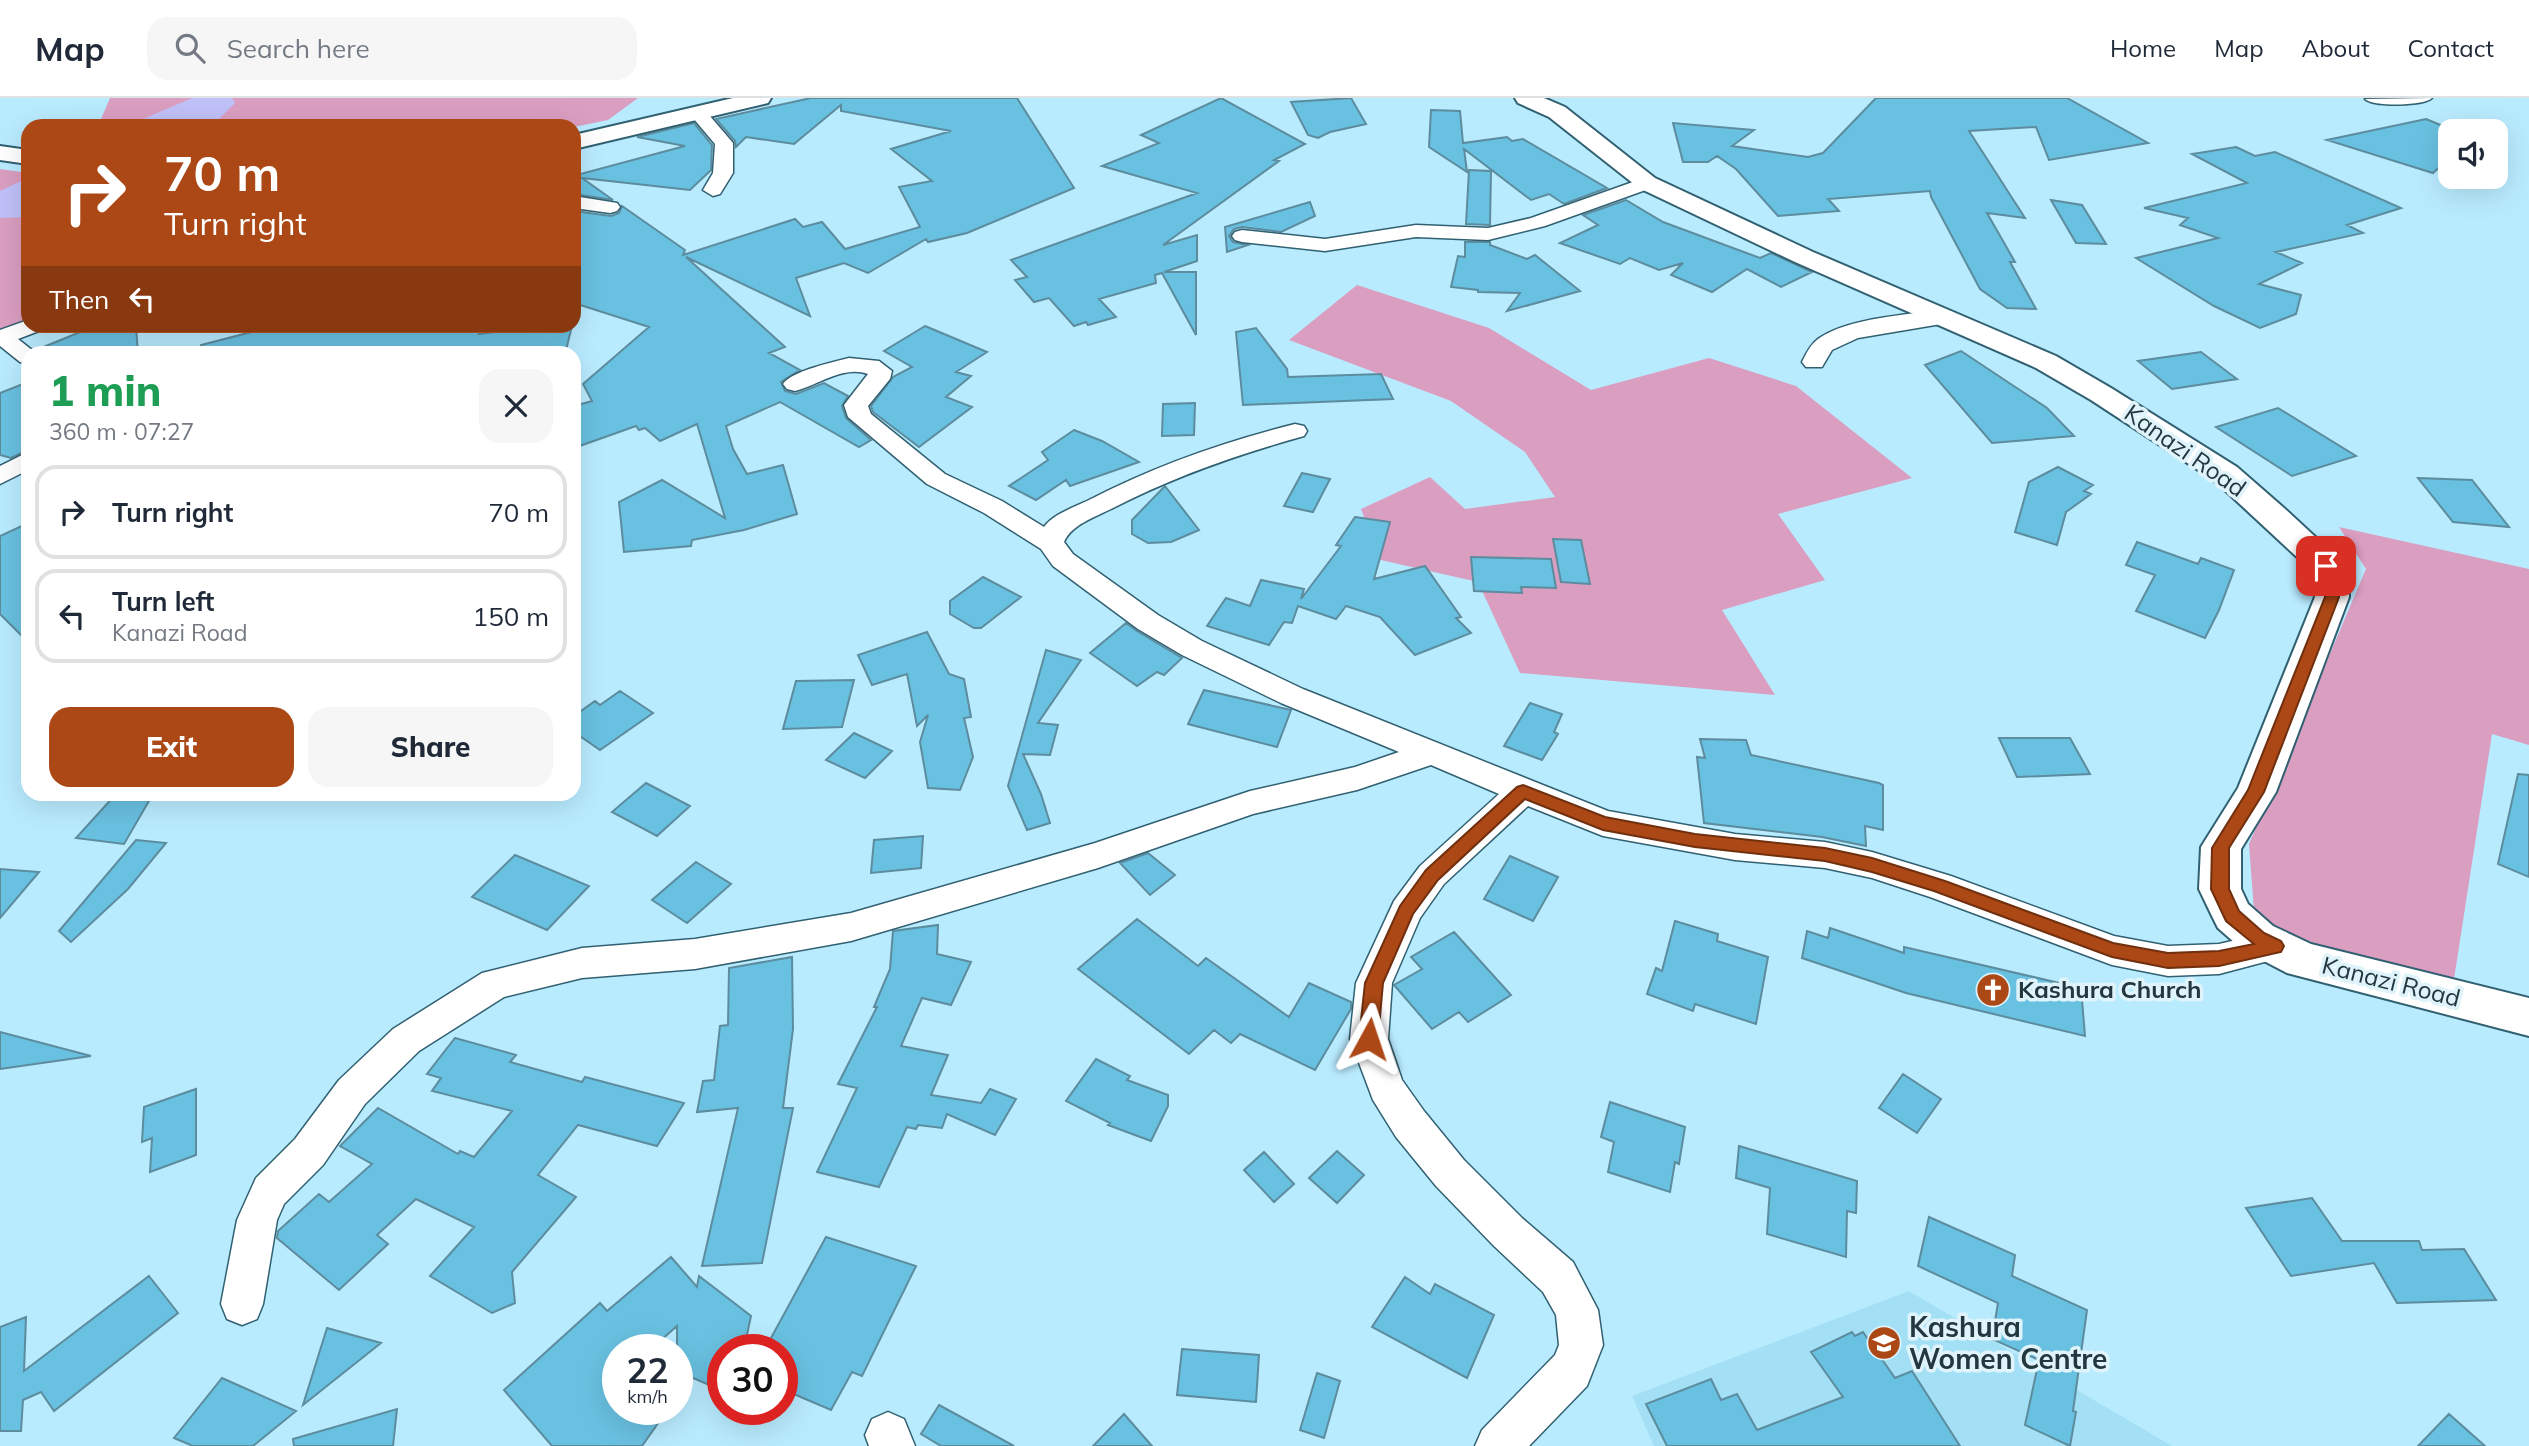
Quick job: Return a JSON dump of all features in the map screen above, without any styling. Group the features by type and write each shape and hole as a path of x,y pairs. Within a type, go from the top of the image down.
{"main road":[{"path":"581,140 756,98"},
{"name":"Kanazi Road","path":"1526,98 1556,112 1647,183 1804,257 2046,362 2226,474 2326,566 2331,576 2332,597 2256,792 2221,848 2220,889 2232,916 2258,938 2302,960 2529,1017"},
{"path":"0,153 21,156"}],"street":[{"path":"2374,99 2423,98"},
{"path":"697,112 724,143 721,162 723,173 713,190"},
{"path":"1242,236 1325,245 1426,230 1488,234 1538,222 1647,183"},
{"path":"581,202 610,207"},
{"path":"1814,362 1828,342 1913,320 1945,317"},
{"path":"1,337 21,330"},
{"path":"1,337 21,353"},
{"path":"795,384 847,367 862,364 874,366 880,371 878,379 856,405 860,417 936,479 993,507 1049,543 1063,560 1148,622 1192,648 1292,696 1603,823 1687,839 1825,855 1872,865 1939,886 2112,950 2168,961 2219,959 2275,946"},
{"path":"1049,543 1056,529 1073,518 1152,478 1224,451 1294,431"},
{"path":"0,476 21,464"},
{"path":"242,1304 257,1220 270,1191 309,1152 352,1092 406,1040 495,984 582,962 695,954 851,927 1098,855 1250,803 1357,778 1429,754"},
{"path":"1498,1446 1571,1370 1581,1345 1577,1310 1558,1277 1508,1232 1450,1173 1410,1124 1385,1088 1369,1039 1374,983 1406,911 1432,875 1523,791"}],"shaded area":[{"path":"110,98 638,98 608,120 581,126 581,119 101,119"},
{"path":"192,98 232,98 235,103 219,119 143,119"},
{"path":"0,169 21,172 21,322 0,329"},
{"path":"21,181 21,217 0,218 0,191"},
{"path":"1357,285 1489,328 1591,390 1709,358 1796,386 1912,478 1778,514 1825,580 1722,610 1775,695 1520,673 1478,582 1381,560 1361,509 1430,477 1465,509 1555,497 1525,452 1451,401 1289,340"},
{"path":"2339,527 2529,569 2529,745 2492,734 2454,979 2293,944 2254,911 2249,844 2366,569"},
{"name":"Kashura Women Centre","path":"1909,1291 2172,1446 1654,1446 1632,1396"}],"building":[{"path":"811,98 1017,98 1074,188 967,233 928,242 926,239 868,273 844,263 796,278 810,316 686,257 785,347 769,353 800,370 781,382 785,391 796,394 824,383 848,396 842,406 846,418 871,440 859,447 780,402 726,426 733,449 747,474 783,465 797,514 744,530 692,540 691,546 624,552 619,502 662,480 725,518 697,424 660,441 645,428 639,430 636,426 581,446 581,404 592,401 583,384 649,327 581,305 581,212 611,216 619,213 622,206 685,250 683,255 795,219 803,227 822,222 845,249 920,227 899,187 932,181 891,149 951,131 841,111 841,105 794,144 746,137 736,147 735,141 716,119"},
{"path":"1221,98 1305,144 1274,160 1279,161 1163,245 1197,235 1197,261 1164,272 1196,272 1196,335 1162,273 1155,275 1156,283 1099,299 1116,317 1088,325 1086,322 1074,326 1049,298 1034,302 1015,280 1027,277 1011,260 1197,193 1102,166 1159,143 1141,135"},
{"path":"1351,98 1366,124 1330,132 1318,138 1308,135 1291,102"},
{"path":"1876,98 2067,98 2148,143 2049,160 2036,127 1969,131 2025,218 1987,213 2015,262 2010,262 2036,309 2007,308 1980,289 1930,191 1828,199 1839,211 1778,216 1736,169 1717,156 1708,162 1683,162 1673,123 1754,130 1732,146 1808,157 1823,153"},
{"path":"1431,110 1460,111 1463,143 1507,137 1512,141 1523,139 1607,188 1564,204 1549,194 1531,200 1464,149 1467,172 1429,147"},
{"path":"2426,119 2438,124 2438,168 2433,173 2327,140"},
{"path":"694,123 712,145 711,170 690,190 582,178 613,200 581,195 581,174 685,146 637,137"},
{"path":"2236,147 2255,156 2275,152 2401,208 2347,225 2363,233 2276,252 2302,263 2259,284 2301,295 2296,314 2260,328 2214,306 2136,258 2218,238 2180,225 2188,218 2144,208 2247,183 2192,154"},
{"path":"1469,170 1491,171 1490,225 1466,224"},
{"path":"1626,200 1663,222 1760,258 1771,253 1812,272 1781,287 1747,269 1712,292 1671,275 1683,263 1659,270 1630,258 1620,264 1560,243 1598,225 1583,215"},
{"path":"2051,200 2082,205 2106,244 2076,243"},
{"path":"1310,202 1315,216 1281,232 1242,227 1234,229 1229,236 1233,242 1248,245 1227,252 1225,227"},
{"path":"1465,242 1490,242 1490,245 1527,259 1535,255 1580,291 1507,311 1520,293 1478,292 1451,287 1458,256 1465,257"},
{"path":"925,326 987,352 956,372 971,376 946,397 972,407 919,447 873,412 871,406 893,377 912,367 884,351"},
{"path":"1256,328 1287,369 1288,377 1381,374 1393,399 1243,405 1236,332"},
{"path":"78,333 136,333 137,346 46,346"},
{"path":"248,333 570,333 567,346 201,345"},
{"path":"1961,351 2047,408 2074,436 1992,443 1925,365"},
{"path":"2201,352 2237,379 2172,389 2138,361"},
{"path":"21,385 21,453 11,458 0,455 0,393"},
{"path":"1195,403 1194,435 1162,436 1163,404"},
{"path":"2278,408 2356,456 2292,476 2216,427"},
{"path":"1074,430 1102,441 1139,462 1070,486 1066,480 1036,500 1009,486 1048,460 1042,452"},
{"path":"2058,467 2093,485 2084,491 2091,494 2066,512 2057,545 2015,532 2029,482"},
{"path":"1302,473 1330,479 1313,512 1284,506"},
{"path":"2418,478 2472,480 2509,527 2453,522"},
{"path":"1165,486 1199,530 1171,542 1148,543 1132,534 1132,520"},
{"path":"1355,517 1390,522 1374,579 1425,566 1461,617 1456,618 1471,633 1415,655 1380,617 1346,606 1336,619 1298,606 1292,623 1284,622 1269,645 1207,626 1226,598 1250,606 1261,580 1304,589 1301,599 1341,546 1336,545"},
{"path":"21,526 21,635 0,614 0,536"},
{"path":"1553,539 1581,540 1590,584 1561,582"},
{"path":"2137,542 2198,564 2201,558 2234,570 2205,638 2136,611 2155,575 2126,565"},
{"path":"1471,557 1551,559 1556,588 1521,587 1522,593 1474,591"},
{"path":"983,577 1021,597 981,628 974,628 950,614 950,601"},
{"path":"1126,623 1182,658 1164,675 1157,672 1137,686 1090,653"},
{"path":"927,632 949,674 964,679 971,717 964,718 973,757 960,790 928,788 920,742 928,715 917,726 907,674 872,685 858,655"},
{"path":"1046,650 1081,660 1038,723 1058,725 1050,755 1023,754 1041,794 1050,823 1027,830 1008,786"},
{"path":"854,680 842,727 783,729 796,681"},
{"path":"1204,690 1291,710 1277,747 1188,724"},
{"path":"620,691 653,713 600,750 581,737 581,711 595,701 600,705"},
{"path":"1530,703 1562,714 1554,732 1558,734 1542,760 1504,746"},
{"path":"854,733 892,751 865,778 826,760"},
{"path":"1999,738 2070,738 2090,774 2017,777"},
{"path":"1700,739 1746,740 1751,755 1879,783 1883,785 1883,830 1865,826 1866,846 1822,837 1704,823 1697,757 1705,758"},
{"path":"2518,774 2529,775 2529,877 2498,864"},
{"path":"646,783 690,806 657,836 612,812"},
{"path":"110,801 149,801 124,844 76,838"},
{"path":"923,836 921,868 871,873 874,840"},
{"path":"136,840 166,843 128,889 71,942 59,931"},
{"path":"1148,853 1175,875 1150,895 1120,863"},
{"path":"515,855 589,886 547,930 472,897"},
{"path":"1510,856 1558,877 1533,921 1484,899"},
{"path":"696,862 731,884 687,923 652,900"},
{"path":"0,869 39,872 0,918"},
{"path":"1137,919 1198,966 1206,958 1289,1017 1309,983 1351,1002 1351,1009 1315,1070 1240,1034 1231,1043 1214,1030 1189,1054 1078,969"},
{"path":"1675,921 1718,934 1717,941 1768,957 1756,1024 1695,1004 1693,1011 1647,994 1656,968 1662,971"},
{"path":"938,925 937,954 971,962 951,1005 922,998 901,1046 948,1055 931,1095 981,1103 990,1089 1016,1099 995,1135 947,1114 942,1128 918,1125 916,1129 907,1127 879,1187 817,1172 857,1088 838,1084 877,1007 874,1007 890,969 893,931"},
{"name":"Kashura Church","path":"1830,928 1904,953 1904,947 2081,988 2085,1036 1906,993 1802,958 1807,931 1828,938"},
{"path":"1454,932 1511,995 1468,1022 1459,1012 1432,1029 1394,985 1422,969 1411,957"},
{"path":"792,957 793,1029 783,1108 793,1108 762,1263 702,1266 738,1108 697,1112 703,1081 714,1080 720,1026 728,1025 729,968"},
{"path":"0,1032 91,1056 0,1069"},
{"path":"455,1038 516,1055 510,1062 582,1082 585,1077 684,1103 657,1146 578,1125 538,1175 576,1197 512,1272 515,1303 492,1313 430,1276 474,1227 416,1199 377,1235 388,1244 339,1290 277,1238 278,1231 319,1194 329,1202 372,1164 340,1146 378,1108 458,1154 460,1151 474,1157 512,1111 432,1091 441,1078 427,1074"},
{"path":"1096,1059 1130,1076 1127,1080 1168,1095 1168,1106 1151,1141 1108,1125 1110,1123 1066,1101"},
{"path":"1903,1074 1941,1099 1917,1133 1879,1108"},
{"path":"196,1089 196,1155 150,1172 152,1138 142,1142 144,1107"},
{"path":"1610,1102 1685,1127 1679,1164 1675,1162 1670,1192 1608,1172 1614,1142 1601,1137"},
{"path":"1739,1146 1857,1181 1856,1213 1847,1211 1846,1257 1767,1234 1770,1188 1736,1178"},
{"path":"1337,1151 1364,1175 1337,1203 1309,1178"},
{"path":"1264,1152 1294,1184 1274,1202 1244,1170"},
{"path":"2312,1198 2342,1241 2419,1241 2422,1250 2464,1249 2496,1300 2397,1303 2374,1263 2291,1276 2246,1208"},
{"path":"1929,1217 2015,1255 2012,1276 2087,1310 2070,1446 2025,1425 2039,1360 1992,1339 1998,1303 1918,1266"},
{"path":"826,1237 916,1266 862,1376 852,1372 831,1410 798,1396 798,1334 773,1334"},
{"path":"671,1257 697,1287 699,1276 751,1316 747,1334 707,1334 707,1384 693,1378 693,1334 677,1334 677,1326 668,1334 602,1334 602,1425 657,1425 642,1446 552,1446 504,1390 600,1303 607,1311"},
{"path":"149,1276 178,1313 54,1411 41,1392 23,1400 21,1431 0,1431 0,1327 26,1317 24,1371"},
{"path":"1405,1277 1430,1294 1435,1284 1494,1315 1467,1378 1372,1327"},
{"path":"327,1328 381,1343 303,1405"},
{"path":"1852,1332 1855,1336 1863,1332 1895,1378 1912,1371 1960,1446 1667,1446 1646,1404 1711,1379 1721,1400 1737,1394 1757,1430 1843,1397 1811,1352"},
{"path":"1182,1349 1259,1355 1256,1402 1177,1395"},
{"path":"1317,1373 1340,1381 1324,1438 1300,1430"},
{"path":"222,1378 296,1411 253,1446 193,1446 174,1438"},
{"path":"939,1405 1014,1446 941,1446 921,1434"},
{"path":"397,1409 393,1446 294,1446 293,1439"},
{"path":"1124,1414 1152,1446 1093,1446"},
{"path":"2449,1414 2485,1446 2418,1446"}],"place":[{"name":"Kashura Church","path":"1993,990"},
{"name":"Kashura Women Centre","path":"1884,1343"}],"route":[{"path":"1369,1039 1374,983 1406,911 1432,875 1523,791 1603,823 1695,841 1825,855 1872,865 1939,886 2112,950 2168,961 2219,959 2275,946 2258,938 2232,916 2220,889 2221,848 2256,792 2332,597 2331,576 2326,566"}]}
